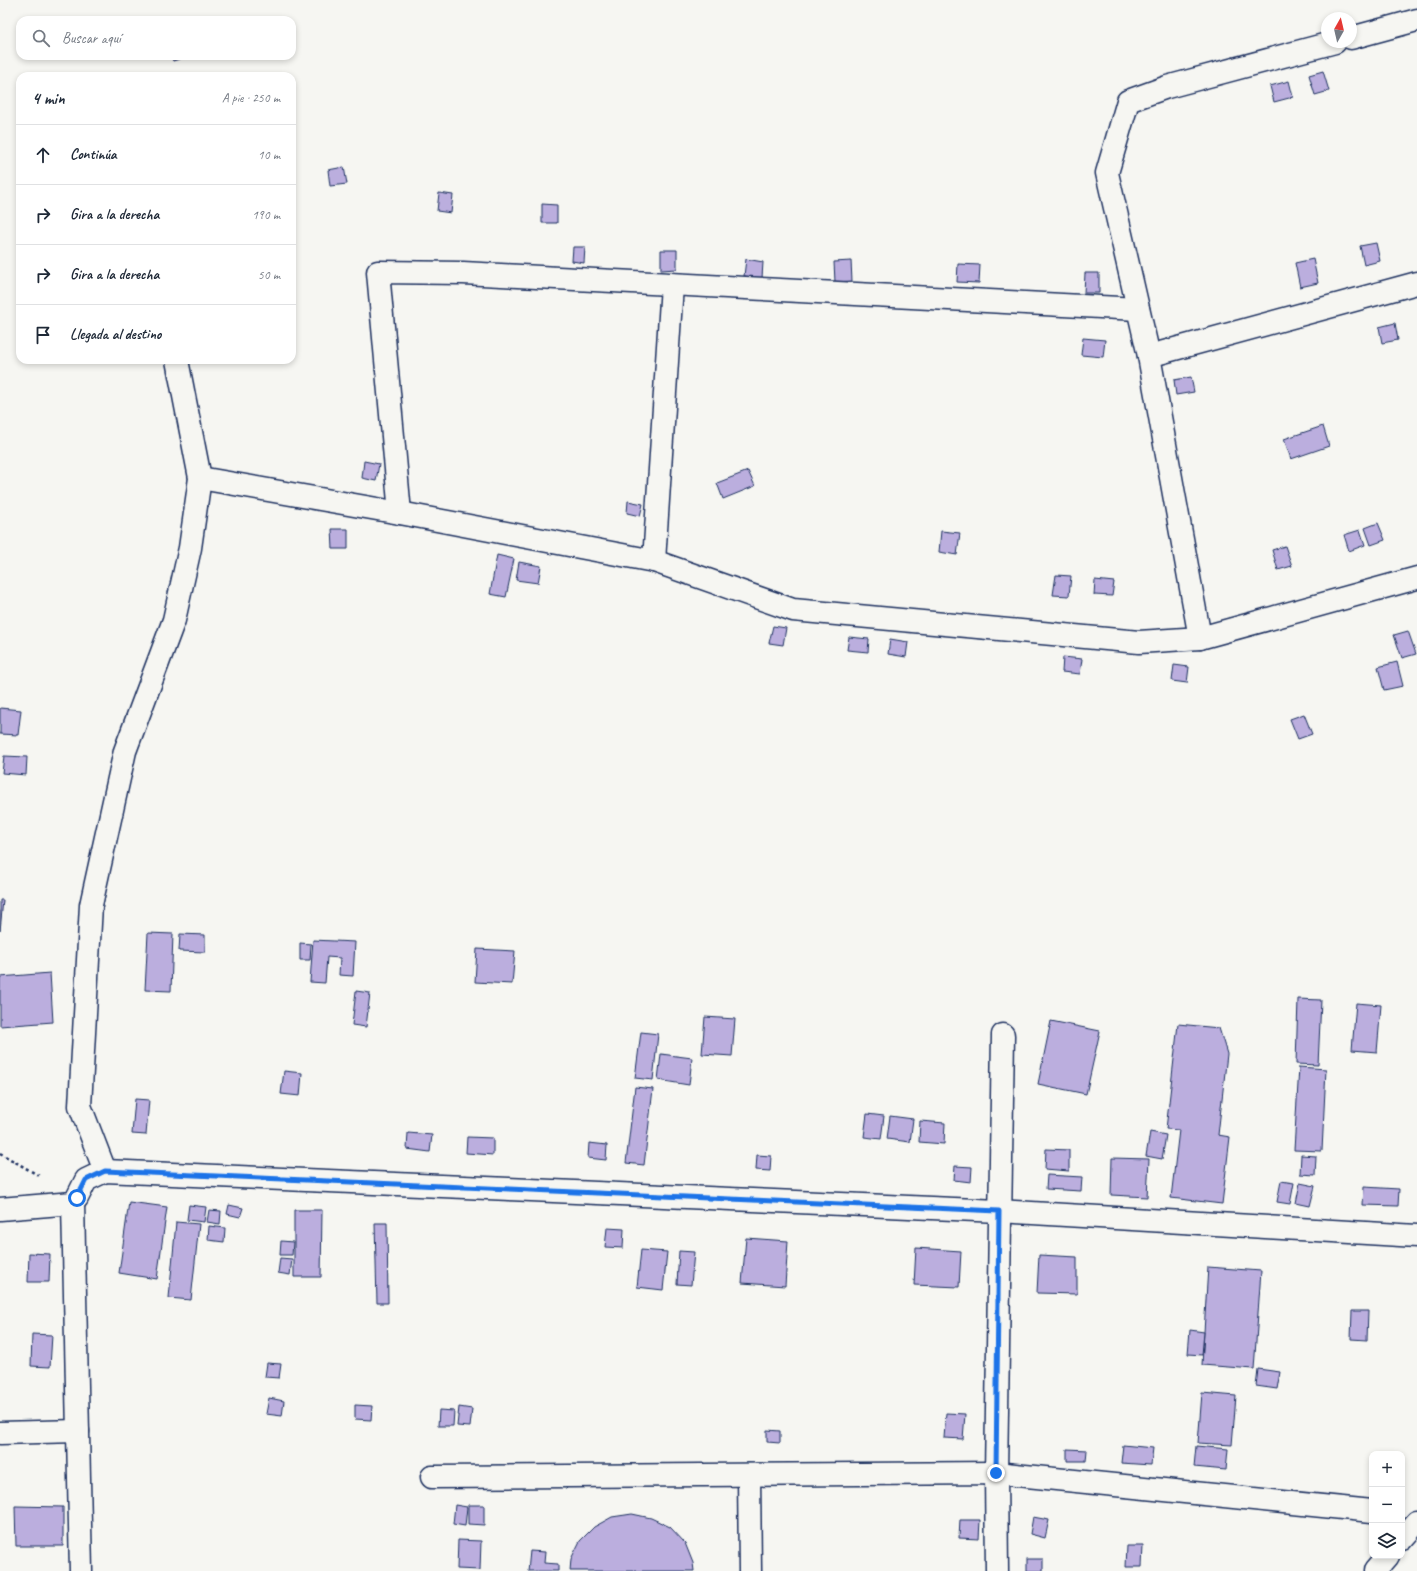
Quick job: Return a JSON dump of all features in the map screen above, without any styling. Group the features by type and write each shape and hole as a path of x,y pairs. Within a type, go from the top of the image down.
{"street":[{"path":"1357,36 1417,20"},
{"path":"1200,638 1149,356 1108,173 1128,101 1167,87 1321,46"},
{"path":"400,513 378,272 463,273 1138,309"},
{"path":"1149,356 1417,283"},
{"path":"654,561 672,285"},
{"path":"105,1171 80,1106 91,905 125,751 174,620 190,548 200,478 178,364"},
{"path":"200,478 400,513 654,561 793,610 1139,642 1200,638 1417,578"},
{"path":"997,1571 996,1473 1003,1035"},
{"path":"81,1571 73,1203 86,1180 105,1171 999,1211 1417,1236"},
{"path":"0,1209 73,1203"},
{"path":"0,1433 78,1431"},
{"path":"432,1477 996,1473 1369,1512"},
{"path":"749,1475 750,1571"},
{"path":"1405,1514 1417,1516"},
{"path":"1405,1536 1417,1522"},
{"path":"1375,1571 1385,1559"}],"building":[{"path":"1323,71 1329,91 1315,95 1309,75"},
{"path":"1289,81 1293,97 1274,102 1270,86"},
{"path":"344,167 347,184 330,186 328,170"},
{"path":"439,193 453,195 451,213 437,211"},
{"path":"542,204 557,205 557,223 542,223"},
{"path":"1376,243 1380,261 1364,265 1360,246"},
{"path":"573,247 585,247 584,263 572,261"},
{"path":"661,250 677,250 677,269 661,270"},
{"path":"746,259 763,262 762,278 744,276"},
{"path":"1313,259 1318,283 1300,287 1295,263"},
{"path":"851,261 852,281 835,282 834,262"},
{"path":"958,264 980,265 979,283 957,282"},
{"path":"1085,273 1099,273 1099,293 1084,293"},
{"path":"1395,323 1398,340 1382,343 1379,327"},
{"path":"1083,338 1105,340 1103,357 1081,355"},
{"path":"1191,377 1194,392 1176,395 1174,380"},
{"path":"1323,426 1329,446 1291,459 1284,439"},
{"path":"364,461 379,464 376,481 362,478"},
{"path":"748,471 755,486 723,499 717,483"},
{"path":"628,501 643,504 640,516 627,513"},
{"path":"1378,523 1385,540 1371,545 1365,528"},
{"path":"332,529 348,529 348,549 333,549"},
{"path":"1360,530 1365,545 1349,551 1344,535"},
{"path":"941,531 960,533 957,555 939,552"},
{"path":"1285,546 1292,566 1278,570 1272,550"},
{"path":"497,555 514,559 506,597 490,594"},
{"path":"519,562 541,566 538,583 516,580"},
{"path":"1056,575 1071,576 1069,596 1053,595"},
{"path":"1095,580 1114,582 1112,596 1094,595"},
{"path":"773,626 786,628 783,645 769,643"},
{"path":"1408,631 1416,654 1402,658 1394,635"},
{"path":"849,637 869,639 868,652 847,650"},
{"path":"890,639 908,642 906,657 888,654"},
{"path":"1063,657 1082,659 1080,674 1062,672"},
{"path":"1397,662 1403,686 1384,690 1378,667"},
{"path":"1174,665 1189,667 1187,683 1172,681"},
{"path":"0,708 21,710 18,735 0,734"},
{"path":"1304,714 1312,734 1298,739 1290,719"},
{"path":"4,756 27,757 26,775 2,773"},
{"path":"0,900 3,900 0,931"},
{"path":"148,933 173,934 171,991 145,990"},
{"path":"180,934 205,935 205,952 179,951"},
{"path":"313,940 355,942 353,976 339,975 340,958 327,957 325,983 310,982"},
{"path":"300,943 311,944 310,960 300,960"},
{"path":"477,949 515,951 512,984 475,982"},
{"path":"50,973 53,1022 0,1026 0,977"},
{"path":"356,991 370,993 366,1027 352,1025"},
{"path":"1298,999 1321,1000 1318,1065 1296,1064"},
{"path":"1356,1003 1381,1005 1377,1052 1352,1050"},
{"path":"705,1017 735,1019 732,1056 702,1054"},
{"path":"1051,1021 1100,1031 1086,1094 1038,1084"},
{"path":"1178,1024 1219,1028 1227,1054 1218,1135 1230,1137 1222,1204 1171,1198 1179,1130 1166,1129"},
{"path":"641,1032 658,1034 653,1080 635,1078"},
{"path":"661,1054 692,1058 689,1085 658,1080"},
{"path":"1299,1067 1326,1069 1322,1151 1294,1150"},
{"path":"284,1071 302,1073 300,1096 281,1094"},
{"path":"635,1087 653,1089 644,1165 626,1163"},
{"path":"135,1099 149,1100 146,1135 132,1134"},
{"path":"867,1114 884,1116 881,1139 864,1137"},
{"path":"890,1116 913,1119 910,1142 887,1139"},
{"path":"920,1121 945,1123 944,1144 919,1142"},
{"path":"1150,1132 1166,1135 1162,1159 1146,1156"},
{"path":"408,1133 432,1135 430,1152 407,1149"},
{"path":"467,1137 493,1138 493,1155 466,1153"},
{"path":"589,1143 607,1145 606,1160 588,1158"},
{"path":"1046,1149 1069,1150 1069,1171 1045,1169"},
{"path":"757,1155 771,1156 770,1171 756,1170"},
{"path":"1301,1155 1316,1156 1315,1175 1300,1174"},
{"path":"1112,1158 1149,1159 1147,1197 1111,1195"},
{"path":"955,1166 972,1167 971,1182 954,1180"},
{"path":"1047,1175 1082,1177 1081,1191 1046,1189"},
{"path":"1281,1181 1294,1183 1290,1204 1277,1202"},
{"path":"1300,1183 1315,1186 1310,1206 1296,1203"},
{"path":"1364,1187 1399,1189 1398,1206 1363,1205"},
{"path":"129,1202 167,1207 157,1279 119,1273"},
{"path":"189,1205 206,1207 204,1222 187,1220"},
{"path":"229,1205 243,1208 240,1217 227,1214"},
{"path":"209,1210 221,1211 220,1224 207,1222"},
{"path":"294,1210 322,1210 321,1277 294,1277"},
{"path":"176,1222 199,1224 191,1300 169,1298"},
{"path":"375,1223 387,1223 388,1303 377,1303"},
{"path":"209,1226 225,1228 224,1242 208,1240"},
{"path":"607,1228 624,1229 623,1248 605,1247"},
{"path":"746,1238 788,1241 785,1286 742,1283"},
{"path":"281,1241 293,1242 292,1255 280,1255"},
{"path":"916,1248 961,1251 959,1287 914,1285"},
{"path":"641,1250 667,1252 663,1290 637,1287"},
{"path":"679,1251 694,1252 691,1285 677,1284"},
{"path":"29,1253 50,1254 49,1282 28,1282"},
{"path":"1039,1255 1077,1257 1077,1294 1037,1293"},
{"path":"280,1258 292,1259 290,1275 278,1273"},
{"path":"1208,1267 1261,1271 1254,1369 1202,1365"},
{"path":"1352,1311 1368,1311 1367,1340 1351,1339"},
{"path":"1190,1330 1204,1332 1202,1355 1188,1354"},
{"path":"32,1334 52,1335 50,1367 31,1366"},
{"path":"267,1363 281,1364 279,1378 265,1377"},
{"path":"1258,1369 1280,1372 1277,1389 1256,1386"},
{"path":"1202,1393 1236,1396 1232,1445 1198,1443"},
{"path":"269,1398 284,1401 282,1416 266,1414"},
{"path":"355,1405 372,1406 371,1420 355,1419"},
{"path":"459,1407 472,1409 470,1427 457,1426"},
{"path":"439,1410 454,1411 453,1426 438,1426"},
{"path":"946,1413 965,1414 963,1439 944,1438"},
{"path":"767,1430 780,1431 780,1443 767,1442"},
{"path":"1123,1445 1153,1448 1151,1465 1121,1463"},
{"path":"1196,1446 1228,1449 1226,1470 1194,1467"},
{"path":"1067,1449 1087,1450 1086,1461 1067,1461"},
{"path":"455,1505 467,1507 465,1526 453,1524"},
{"path":"468,1505 484,1505 484,1525 468,1524"},
{"path":"15,1506 63,1507 63,1546 16,1546"},
{"path":"632,1514 651,1518 670,1527 685,1543 693,1563 694,1571 570,1571 571,1559 580,1541 594,1527 612,1517"},
{"path":"1033,1517 1049,1520 1045,1538 1030,1534"},
{"path":"960,1520 980,1520 979,1539 959,1538"},
{"path":"458,1540 481,1541 480,1570 457,1569"},
{"path":"1127,1546 1143,1546 1142,1567 1126,1567"},
{"path":"530,1551 545,1552 544,1563 558,1564 558,1571 528,1571"},
{"path":"1027,1559 1043,1559 1043,1571 1027,1571"}],"route":[{"path":"77,1198 86,1180 105,1171 999,1211 996,1473"}]}
